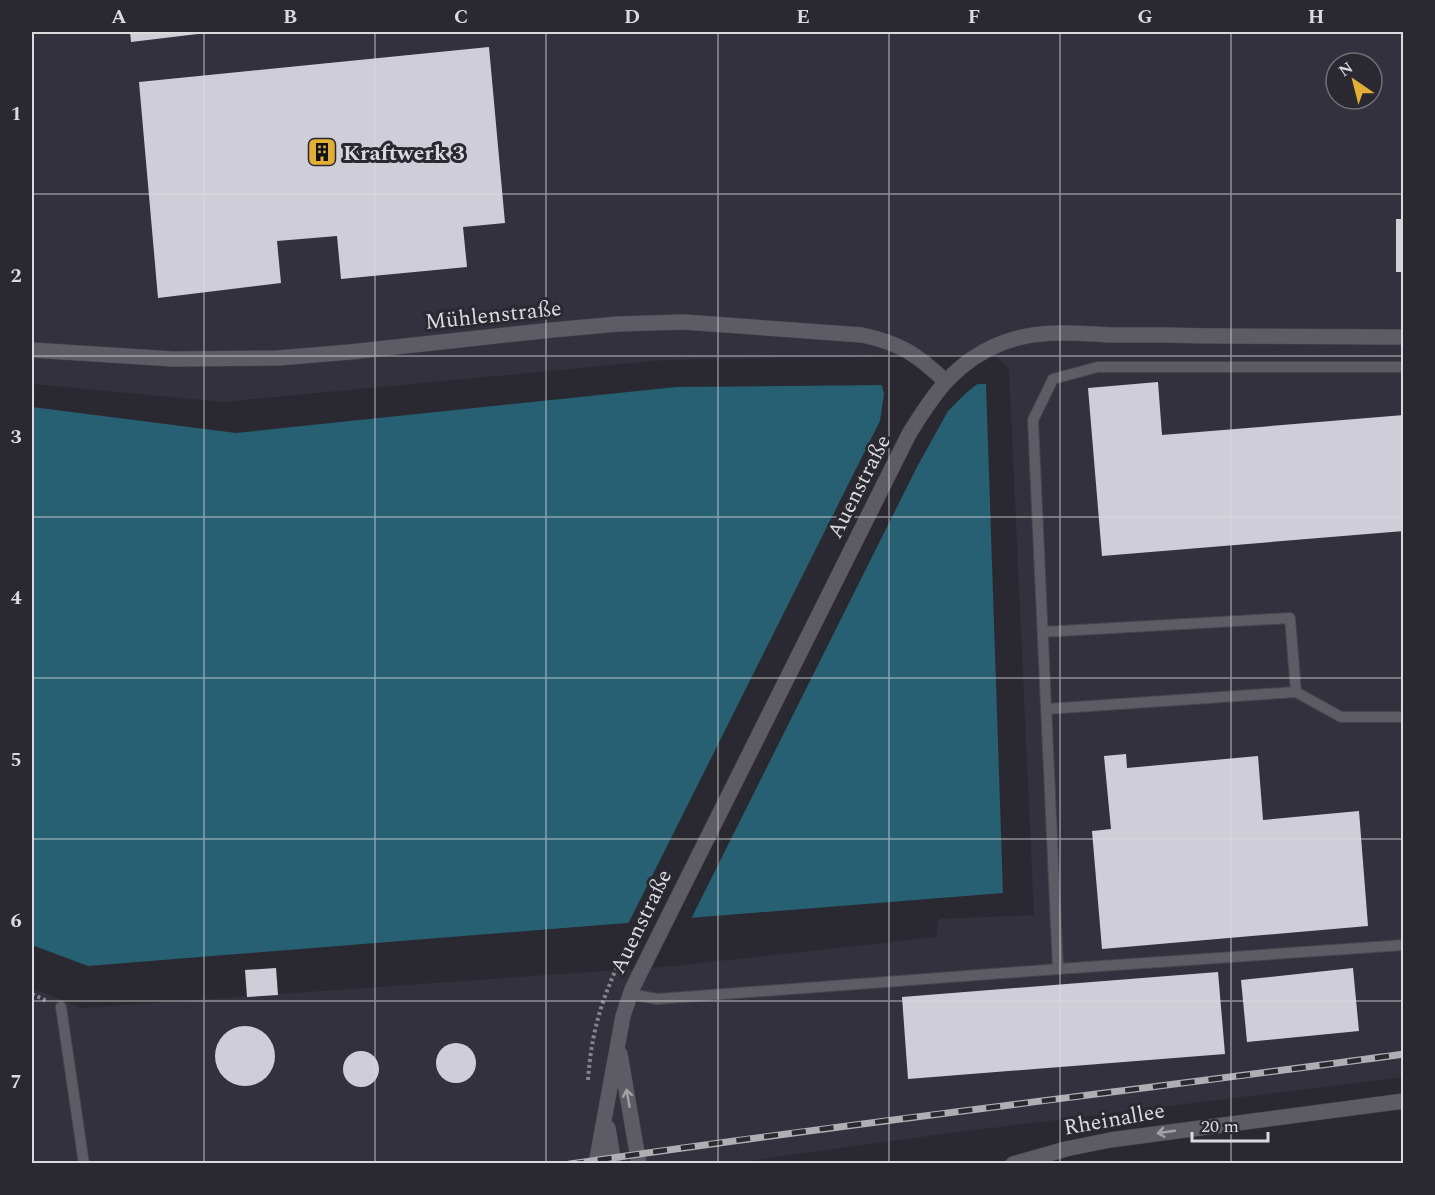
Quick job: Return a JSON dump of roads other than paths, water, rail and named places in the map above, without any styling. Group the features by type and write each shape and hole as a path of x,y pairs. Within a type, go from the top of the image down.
{"street":[{"name":"Mühlenstraße","path":"32,350 173,359 278,358 618,324 684,322 862,335 888,340 920,358 945,381"},
{"name":"Auenstraße","path":"596,1164 623,1016 630,994 909,434 945,381 972,359 1003,343 1037,334 1404,337"},
{"name":"Auenstraße","path":"618,1042 639,1159 651,1164"},
{"name":"Rheinallee","path":"1013,1164 1066,1149 1110,1140 1404,1101"},
{"name":"Auenstraße","path":"606,1113 614,1164"}],"lane":[{"path":"1058,969 1033,420 1053,379 1098,367 1404,367"},
{"path":"1043,632 1290,618 1296,692"},
{"path":"1046,709 1296,692 1341,717 1404,717"},
{"path":"630,994 657,999 1404,945"},
{"path":"61,1007 84,1164"}],"water":[{"path":"986,384 1003,893 88,966 32,945 32,407 236,433 676,387"}],"railway":[{"path":"570,1164 1404,1054"}],"place":[{"name":"Kraftwerk 3","path":"322,152"}]}
